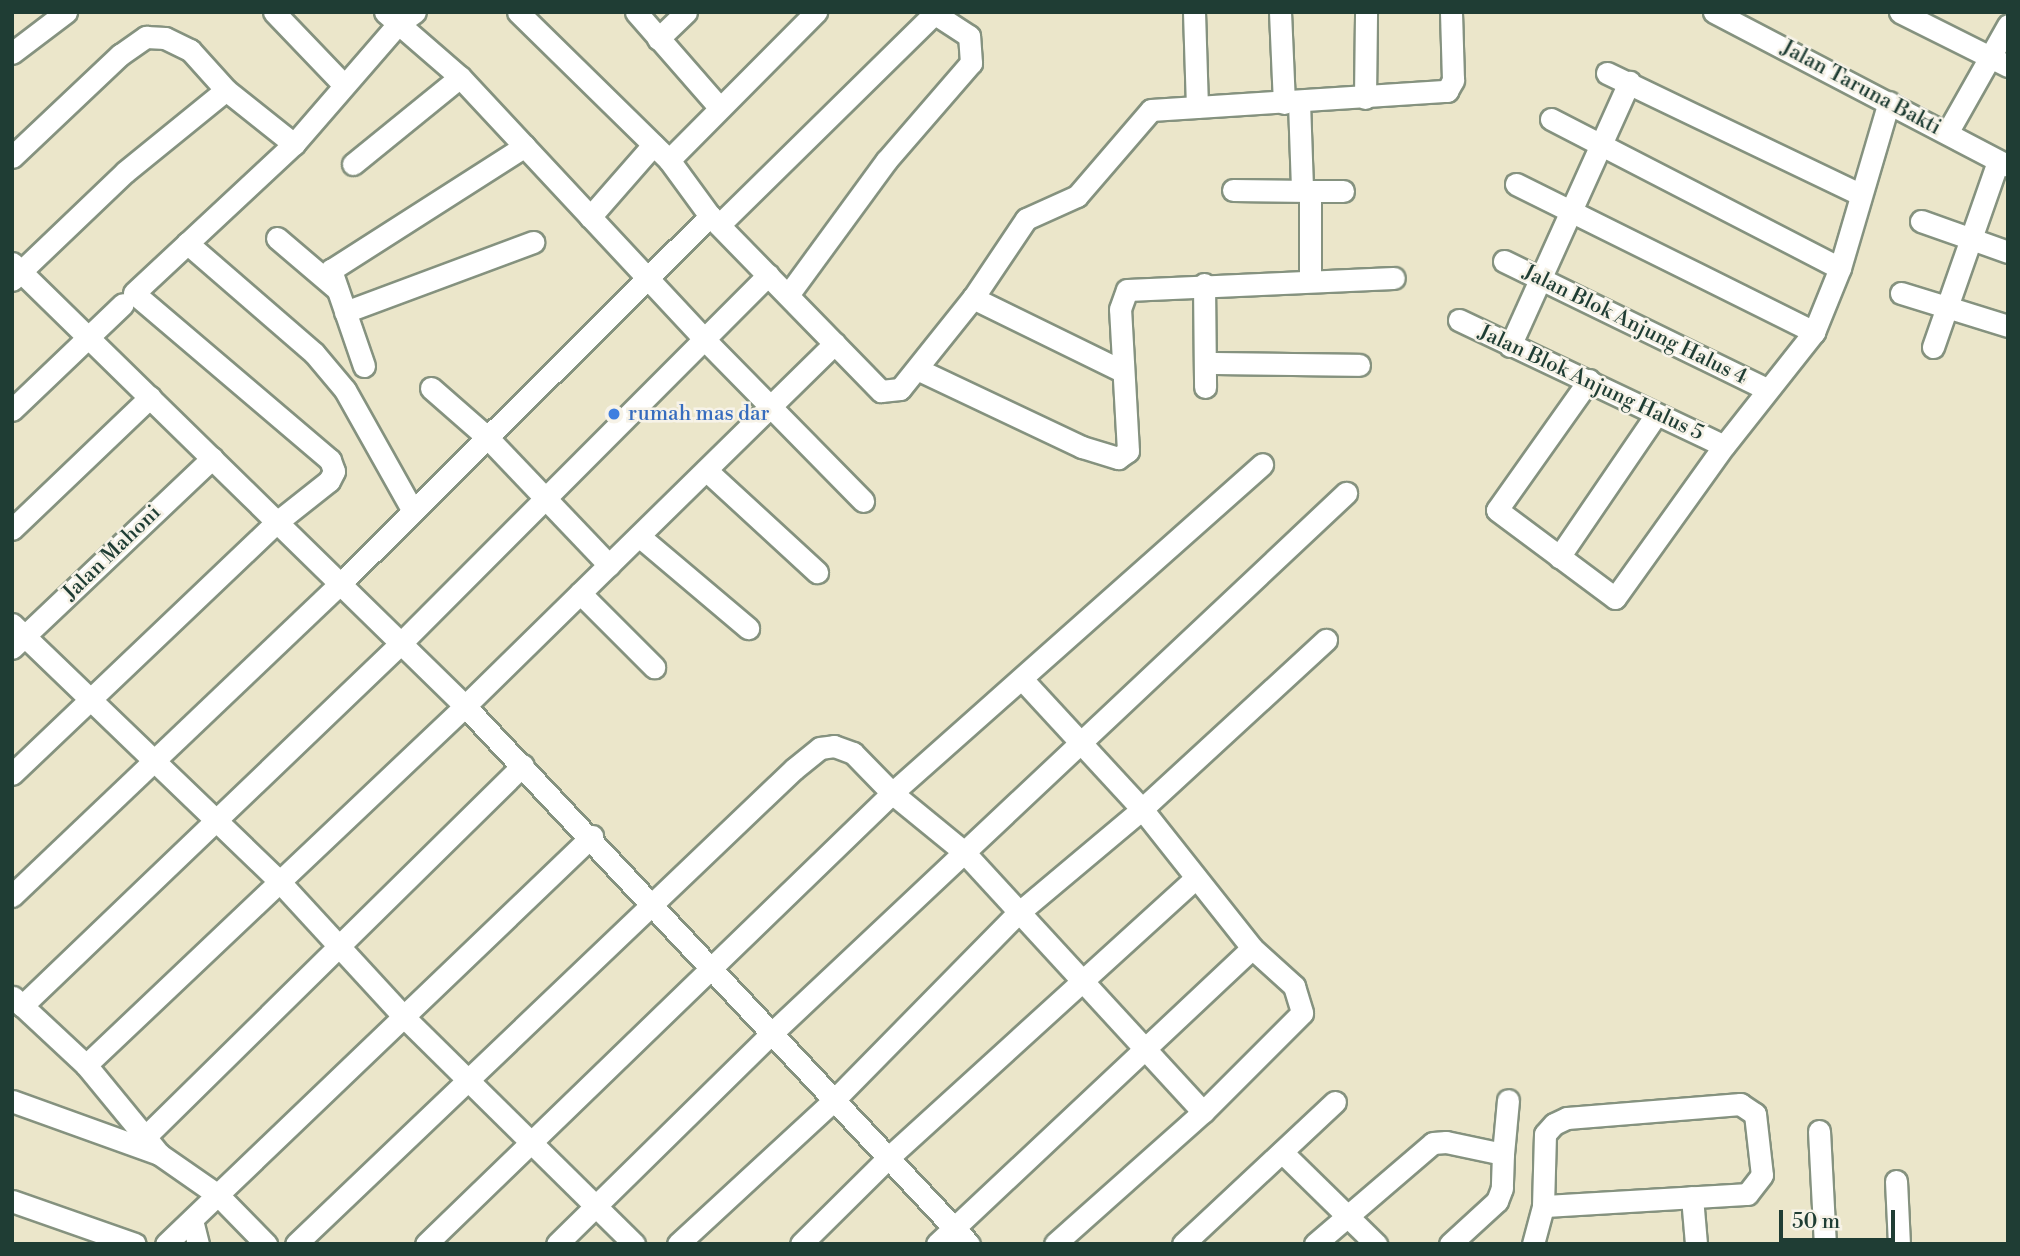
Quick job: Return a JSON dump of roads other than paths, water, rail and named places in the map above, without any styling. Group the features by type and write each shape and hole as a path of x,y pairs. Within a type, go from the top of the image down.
{"street":[{"path":"12,53 66,12"},
{"path":"274,12 344,85"},
{"path":"12,774 277,522 329,481 334,471 330,460 134,292 294,144 344,85 391,19 415,12"},
{"path":"518,12 560,59 669,160 714,221 881,391 900,389 917,369 973,298 1026,219 1077,196 1144,114 1157,108 1291,103 1447,92 1453,80 1451,12"},
{"path":"636,12 719,107"},
{"path":"658,39 686,12"},
{"path":"669,160 816,12"},
{"path":"1194,12 1197,107"},
{"path":"1280,12 1291,103 1306,190 1310,279"},
{"path":"1365,98 1366,12"},
{"name":"Jalan Taruna Bakti","path":"1714,12 2003,163"},
{"path":"1900,12 2008,66"},
{"path":"12,896 340,584 647,278 714,221 936,14 969,36 971,63 886,161 788,295"},
{"path":"391,19 460,77 704,339 863,502"},
{"path":"1947,133 1988,56 2008,25"},
{"path":"12,157 120,55 146,37 165,38 190,50 226,90 294,144"},
{"path":"1608,73 1860,194"},
{"path":"353,164 460,77"},
{"path":"1510,345 1629,82"},
{"path":"226,90 125,173 15,271 150,397 523,765 962,1236"},
{"path":"1589,380 1497,510 1615,598 1766,389 1814,331 1840,268 1889,102"},
{"path":"1551,120 1840,268"},
{"path":"590,217 653,145"},
{"path":"364,366 331,270 525,146"},
{"path":"1933,346 1950,309 1973,239 2003,163"},
{"path":"1516,184 1814,331"},
{"path":"1233,190 1343,191"},
{"path":"1921,221 2008,252"},
{"path":"277,238 338,290"},
{"path":"345,312 533,242"},
{"path":"187,243 314,354 345,390 413,511"},
{"name":"Jalan Blok Anjung Halus 4","path":"1504,261 1766,389"},
{"path":"266,1244 218,1195 152,1146 86,1065 17,1002 217,822 401,643 768,275"},
{"path":"917,369 1082,447 1118,458 1128,450 1120,309 1127,290 1310,279 1394,278"},
{"path":"1204,284 1205,387"},
{"path":"1902,293 2008,326"},
{"path":"973,298 1122,371"},
{"path":"12,410 123,304"},
{"name":"Jalan Blok Anjung Halus 5","path":"1459,320 1724,446"},
{"path":"86,1065 465,706 835,343"},
{"path":"1206,363 1359,365"},
{"path":"431,388 487,437 609,565"},
{"path":"12,530 150,397"},
{"path":"1559,557 1656,415"},
{"name":"Jalan Mahoni","path":"16,636 212,458"},
{"path":"426,1244 892,793 1262,464"},
{"path":"706,470 817,572"},
{"path":"557,1244 773,1032 1346,493"},
{"path":"639,536 748,628"},
{"path":"580,593 654,667"},
{"path":"16,636 90,698 279,881 404,1017 634,1244"},
{"path":"678,1244 835,1099 1017,914 1142,809 1326,640"},
{"path":"1022,679 1142,809 1252,948 1294,986 1302,1013 1203,1112 1055,1244"},
{"path":"296,1244 653,902 820,748 834,746 853,753 892,793 964,852 1017,914 1203,1112"},
{"path":"152,1146 339,946 523,765"},
{"path":"166,1244 592,836"},
{"path":"801,1244 889,1157 1196,878"},
{"path":"937,1244 962,1236 1142,1048 1252,948"},
{"path":"1450,1244 1497,1201 1503,1188 1508,1100"},
{"path":"12,1101 152,1146"},
{"path":"1184,1244 1335,1102"},
{"path":"1533,1244 1543,1206 1545,1134 1554,1124 1566,1118 1749,1107 1755,1114 1762,1174 1756,1188 1747,1194 1543,1206"},
{"path":"1819,1131 1825,1244"},
{"path":"1315,1244 1346,1214 1433,1143 1503,1154"},
{"path":"1282,1152 1376,1244"},
{"path":"1896,1181 1899,1244"},
{"path":"1692,1198 1696,1244"},
{"path":"12,1201 135,1244"},
{"path":"192,1220 198,1244"}],"place":[{"name":"rumah mas dar","path":"614,414"}]}
